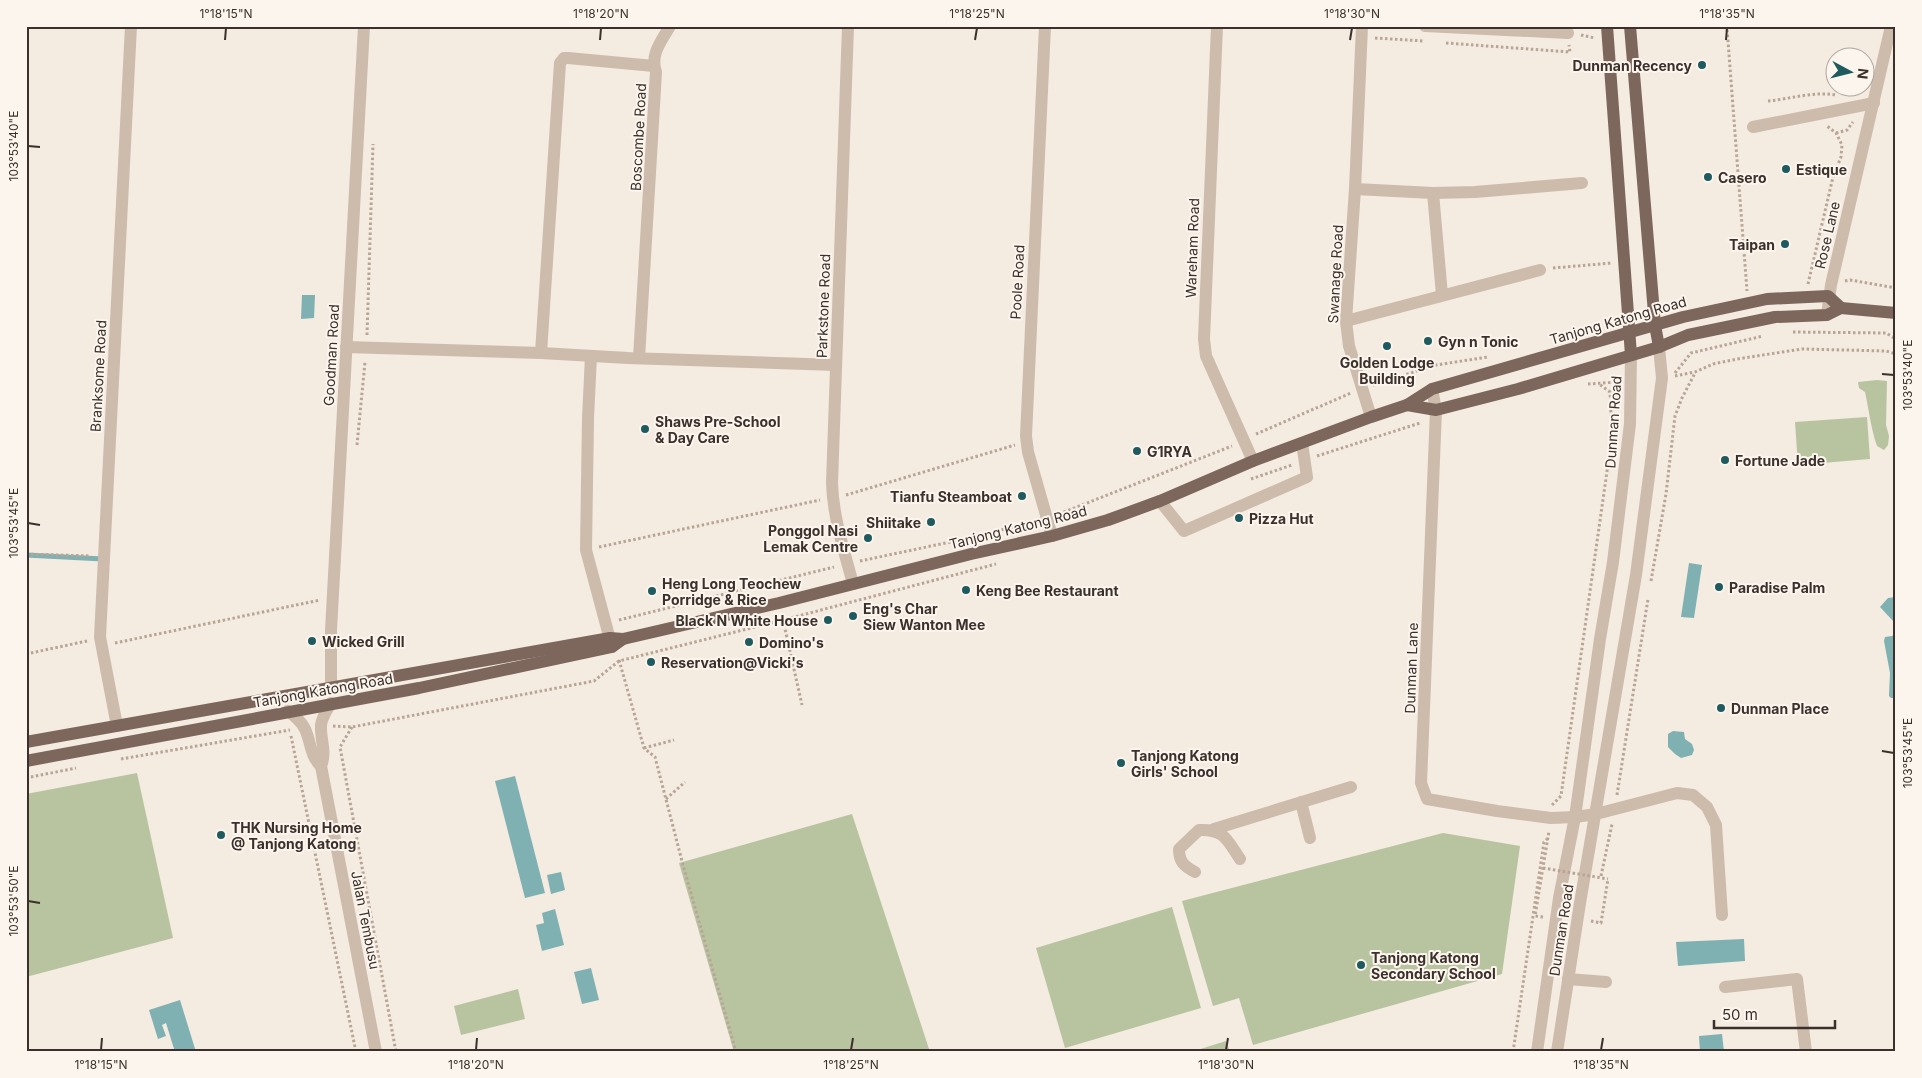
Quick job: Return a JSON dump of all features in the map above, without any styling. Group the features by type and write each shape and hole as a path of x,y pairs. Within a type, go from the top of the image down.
{"main road":[{"name":"Dunman Road","path":"1607,26 1631,355"},
{"name":"Dunman Road","path":"1630,26 1655,326 1659,347"},
{"name":"Tanjong Katong Road","path":"26,761 419,688 1052,536 1108,520 1160,501 1253,461 1407,405 1432,389 1683,317 1767,299 1829,291"},
{"path":"1829,291 1841,308 1896,312"},
{"name":"Tanjong Katong Road","path":"1407,405 1436,410 1518,389 1659,347 1688,335 1776,317 1827,315 1841,308"},
{"name":"Tanjong Katong Road","path":"26,742 330,686 615,641"}],"street":[{"name":"Branksome Road","path":"117,726 101,642 131,26"},
{"name":"Goodman Road","path":"330,686 331,630 364,26"},
{"path":"654,66 656,50 670,26"},
{"name":"Parkstone Road","path":"848,26 832,499 853,584"},
{"name":"Poole Road","path":"1045,26 1031,311 1027,441 1028,452 1052,536"},
{"name":"Wareham Road","path":"1217,26 1204,339 1206,356 1253,461"},
{"name":"Swanage Road","path":"1362,26 1356,189 1346,321 1349,346 1371,417"},
{"path":"1426,26 1568,33"},
{"name":"Rose Lane","path":"1827,315 1829,291 1891,26"},
{"name":"Boscombe Road","path":"541,353 560,63 564,58 568,58 654,66 656,72 639,358"},
{"path":"1753,127 1874,103"},
{"path":"1356,189 1433,193 1475,192 1582,183"},
{"path":"1433,193 1442,295"},
{"path":"1346,321 1540,270"},
{"path":"346,347 836,365"},
{"name":"Dunman Road","path":"1557,1052 1635,583 1662,378 1659,347"},
{"name":"Dunman Road","path":"1537,1052 1559,898 1575,817 1622,499 1630,424 1631,355"},
{"path":"591,356 586,550 615,641"},
{"name":"Dunman Lane","path":"1432,389 1436,410 1421,783 1427,798 1551,818 1575,817"},
{"path":"1160,501 1184,531 1307,477 1302,443"},
{"path":"321,766 324,751 321,725 324,714 331,703"},
{"path":"288,711 305,728 313,756 321,766"},
{"name":"Jalan Tembusu","path":"321,766 376,1052"},
{"path":"1196,872 1185,867 1179,859 1179,849 1199,830 1214,830 1351,787"},
{"path":"1575,817 1596,814 1677,793 1693,795 1707,807 1716,824 1722,916"},
{"path":"1301,802 1310,838"},
{"path":"1214,830 1224,835 1240,859"},
{"path":"1568,979 1606,982"},
{"path":"1725,986 1797,979 1806,1052"}],"path":[{"path":"1719,26 1727,27 1747,291"},
{"path":"1568,33 1608,40"},
{"path":"1768,100 1788,100 1824,93"},
{"path":"1808,285 1833,177 1841,157 1842,145 1836,133 1825,125"},
{"path":"1540,270 1615,263"},
{"path":"1829,291 1850,280 1896,288"},
{"path":"1788,332 1886,333 1896,339"},
{"path":"1770,334 1691,353 1672,377 1695,372 1713,364 1802,349 1886,351 1896,354"},
{"path":"1651,582 1666,494 1675,416 1695,372"},
{"path":"1543,802 1552,803 1560,796 1612,436 1610,392 1600,384"},
{"path":"848,563 955,541 1047,519 1244,440 1362,388"},
{"path":"586,550 832,499 1027,441"},
{"path":"26,554 104,556"},
{"path":"1599,882 1635,688 1649,591"},
{"path":"26,654 101,642 325,598"},
{"path":"779,603 802,705"},
{"path":"615,641 644,748 655,757 682,864 736,1052"},
{"path":"352,727 340,747 396,1052"},
{"path":"290,730 356,1052"},
{"path":"644,748 674,740"},
{"path":"26,778 80,767"},
{"path":"666,799 685,782"},
{"path":"1513,1052 1543,848 1544,842 1548,838 1535,916"},
{"path":"1543,868 1608,879 1602,923 1591,921"},
{"path":"1589,931 1593,911"}],"green space":[{"path":"1887,381 1886,425 1889,436 1888,445 1884,450 1877,446 1865,392 1859,388 1858,382"},
{"path":"1867,417 1870,459 1798,465 1795,422"},
{"path":"137,773 173,938 26,977 26,794"},
{"path":"852,814 930,1052 734,1052 679,863"},
{"name":"Tanjong Katong Secondary School","path":"1443,833 1520,846 1502,974 1253,1045 1239,998 1213,1006 1182,901"},
{"path":"1172,907 1201,1008 1065,1048 1036,948"},
{"path":"518,989 525,1019 461,1035 454,1006"},
{"path":"1226,1041 1230,1052 1191,1052"}],"water":[{"path":"302,295 315,295 314,318 301,319"},
{"path":"1689,563 1702,565 1694,618 1681,617"},
{"path":"1896,597 1896,698 1891,698 1889,696 1890,673 1884,641 1885,637 1895,634 1894,622 1880,607 1888,598"},
{"path":"1673,731 1684,732 1685,739 1692,744 1694,750 1692,755 1681,758 1668,747 1668,734"},
{"path":"515,776 545,893 525,898 495,781"},
{"path":"561,872 565,890 551,894 547,875"},
{"path":"555,909 564,945 542,951 536,925 544,923 542,913"},
{"path":"1744,939 1745,961 1678,966 1676,942"},
{"path":"591,968 599,1000 582,1004 574,972"},
{"path":"180,1000 196,1052 175,1052 166,1023 162,1025 166,1036 158,1039 149,1010"},
{"path":"1722,1034 1724,1052 1700,1052 1699,1036"}],"waterway":[{"path":"26,555 103,559"}],"place":[{"name":"Dunman Recency","path":"1702,65"},
{"name":"Estique","path":"1786,169"},
{"name":"Casero","path":"1708,177"},
{"name":"Taipan","path":"1785,244"},
{"name":"Gyn n Tonic","path":"1428,341"},
{"name":"Golden Lodge Building","path":"1387,346"},
{"name":"Shaws Pre-School & Day Care","path":"645,429"},
{"name":"G1RYA","path":"1137,451"},
{"name":"Fortune Jade","path":"1725,460"},
{"name":"Tianfu Steamboat","path":"1022,496"},
{"name":"Pizza Hut","path":"1239,518"},
{"name":"Shiitake","path":"931,522"},
{"name":"Ponggol Nasi Lemak Centre","path":"868,538"},
{"name":"Paradise Palm","path":"1719,587"},
{"name":"Keng Bee Restaurant","path":"966,590"},
{"name":"Heng Long Teochew Porridge & Rice","path":"652,591"},
{"name":"Eng's Char Siew Wanton Mee","path":"853,616"},
{"name":"Black N White House","path":"828,620"},
{"name":"Wicked Grill","path":"312,641"},
{"name":"Domino's","path":"749,642"},
{"name":"Reservation@Vicki's","path":"651,662"},
{"name":"Dunman Place","path":"1721,708"},
{"name":"Tanjong Katong Girls' School","path":"1121,763"},
{"name":"THK Nursing Home @ Tanjong Katong","path":"221,835"},
{"name":"Tanjong Katong Secondary School","path":"1361,965"}]}
